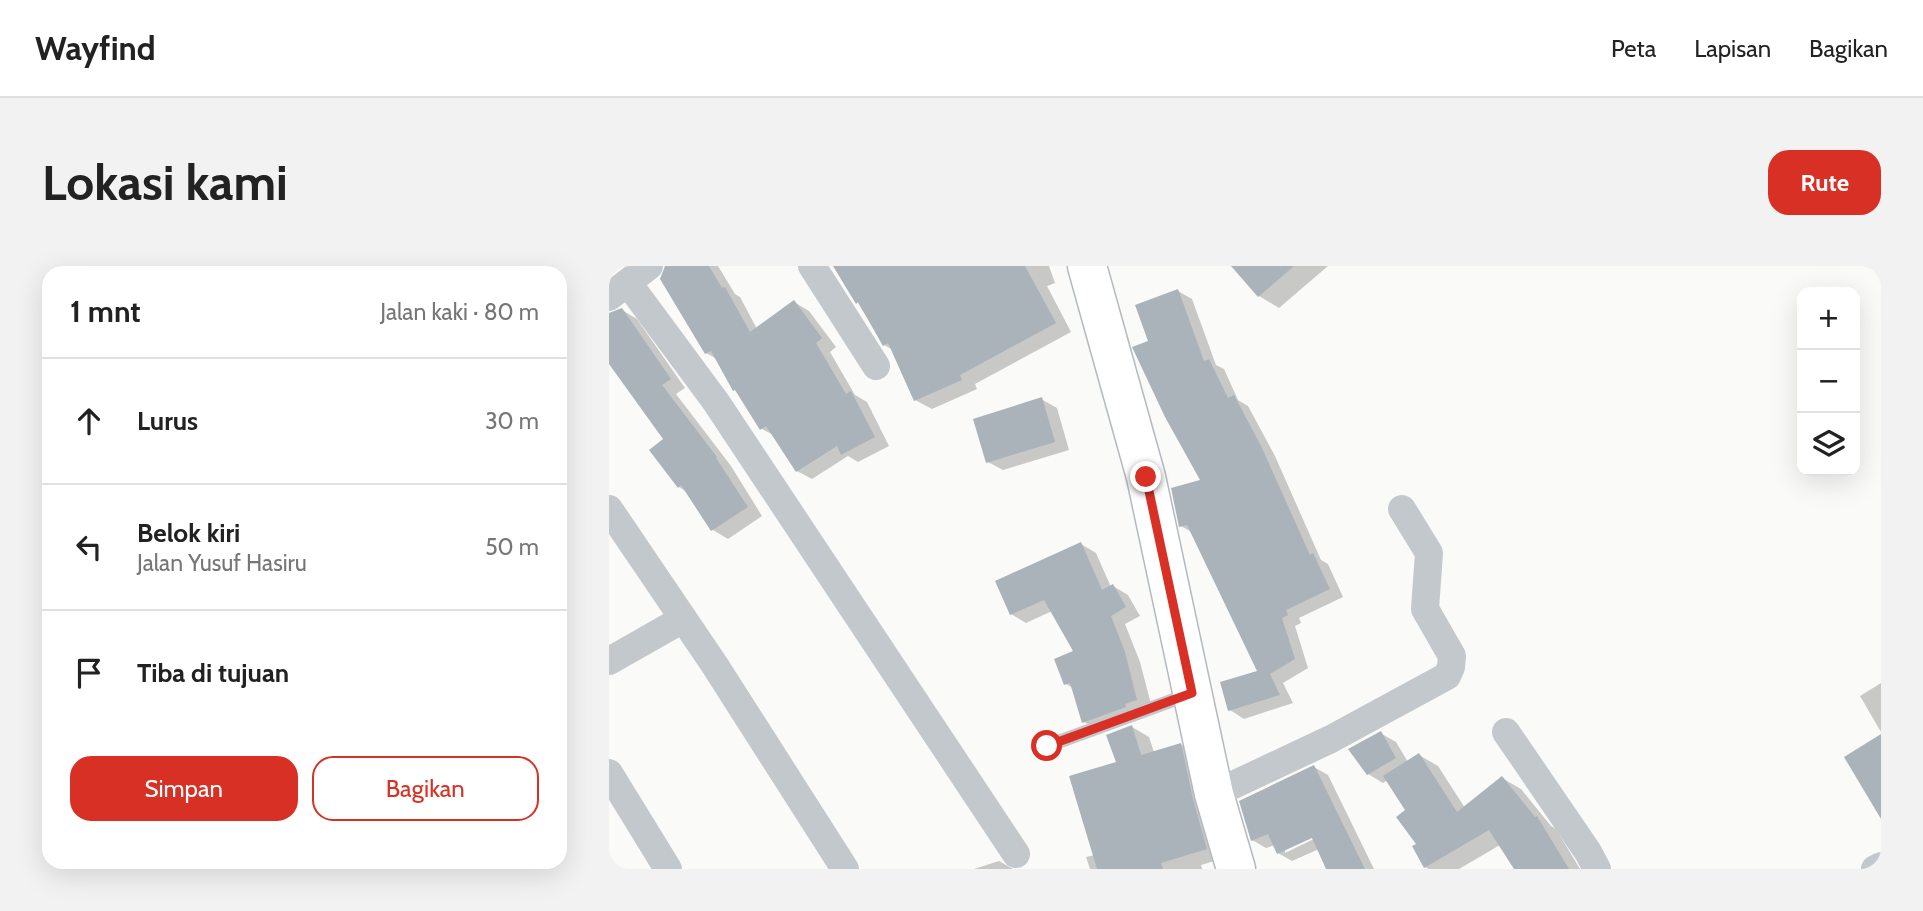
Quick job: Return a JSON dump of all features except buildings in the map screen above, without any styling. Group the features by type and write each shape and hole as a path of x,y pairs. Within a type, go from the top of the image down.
{"main road":[{"path":"1087,266 1146,477 1214,794 1236,869"}],"street":[{"path":"812,266 876,366"},
{"path":"628,282 716,402 1016,854"},
{"path":"609,509 845,869"},
{"path":"1214,794 1331,739 1447,676 1452,656 1425,609 1429,553 1402,509"},
{"path":"609,662 683,619"},
{"path":"1506,732 1597,869"},
{"path":"609,773 668,869"},
{"path":"1875,869 1881,866"}],"lane":[{"path":"1047,746 1192,693"}],"route":[{"path":"1047,746 1192,693 1146,477"}]}
